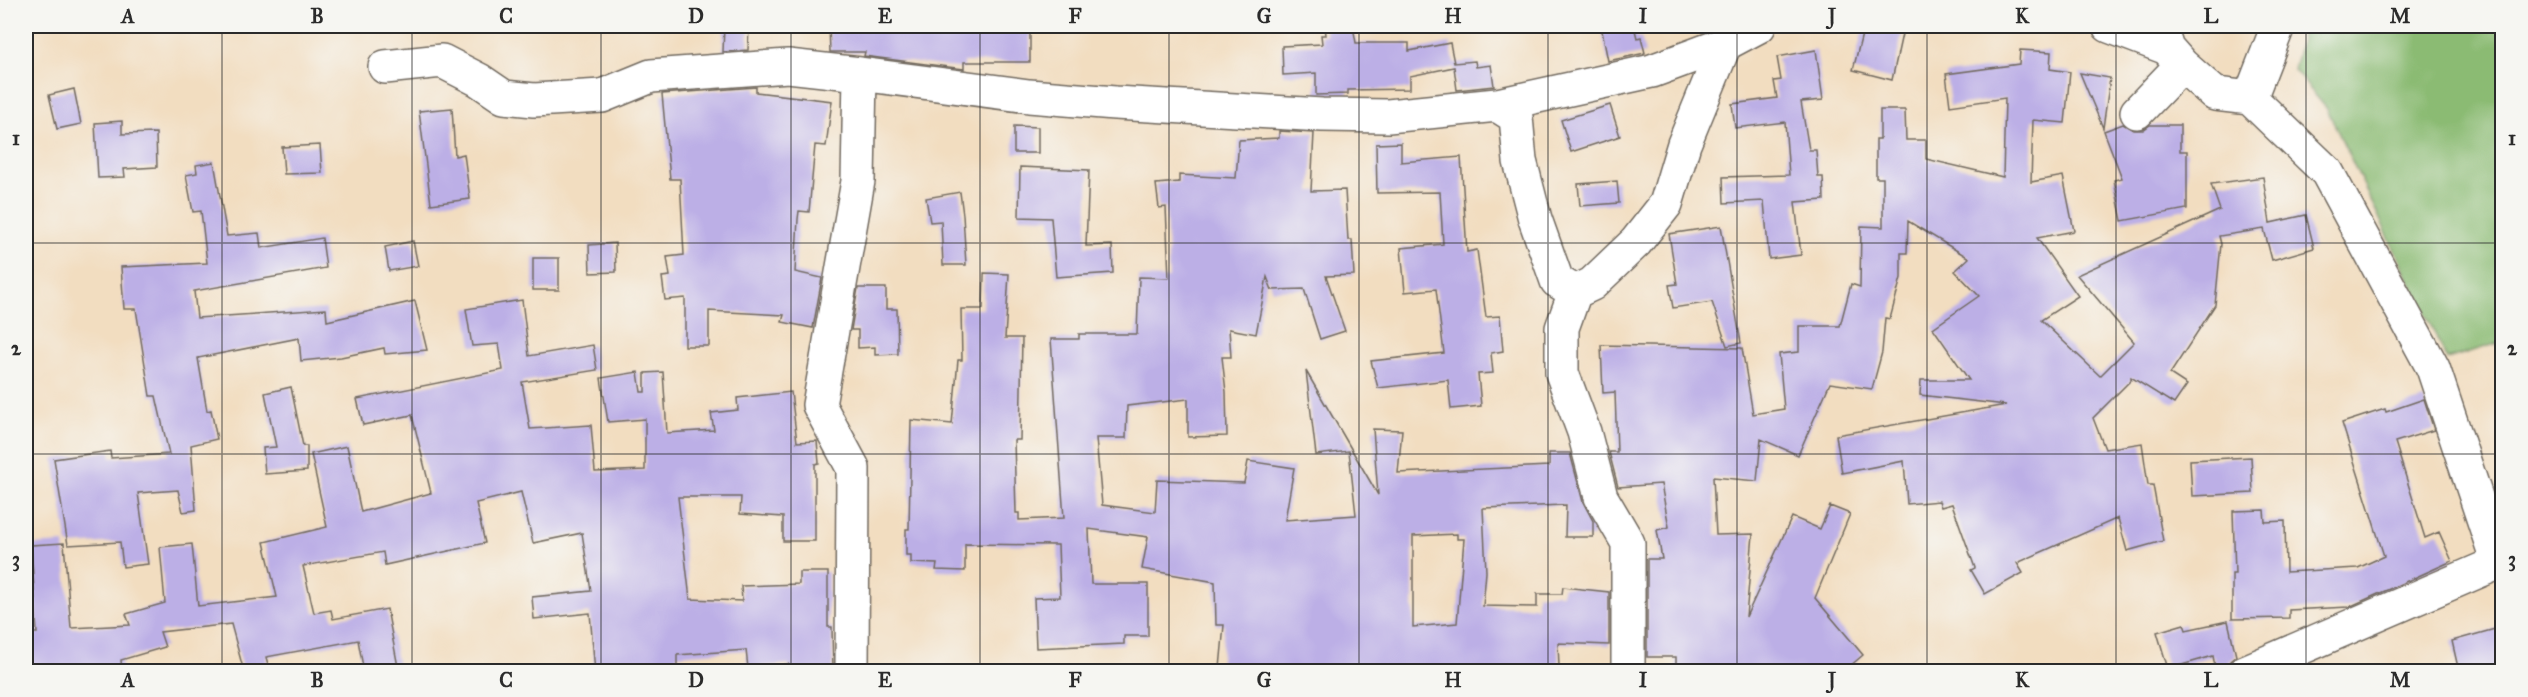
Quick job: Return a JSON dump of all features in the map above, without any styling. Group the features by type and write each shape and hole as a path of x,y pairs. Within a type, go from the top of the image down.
{"street":[{"path":"385,67 442,62 479,80 504,97 534,100 602,96 651,76 788,66 1029,96 1271,113 1388,116 1497,105 1652,70 1725,44 1760,26"},
{"path":"2109,26 2170,46 2215,94 2250,98 2327,172 2433,368 2500,562 2245,672"},
{"path":"2250,98 2278,26"},
{"path":"1626,671 1628,543 1601,497 1584,432 1562,373 1562,328 1575,292 1592,284 1636,242 1665,204 1684,144 1725,44"},
{"path":"2138,112 2170,46"},
{"path":"852,672 853,468 819,405 858,181 860,74"},
{"path":"1497,105 1516,117 1520,161 1539,229 1557,281 1575,292"}],"green space":[{"path":"2304,26 2502,26 2502,342 2447,359 2327,109 2294,70"}],"building":[{"path":"724,26 749,26 748,50 723,52"},
{"path":"829,26 1030,27 1030,62 964,62 964,69 864,56 865,52 830,52"},
{"path":"1325,26 1353,26 1356,43 1409,43 1409,51 1450,43 1454,63 1475,61 1476,67 1491,65 1494,86 1457,90 1454,67 1410,76 1410,89 1348,90 1348,94 1316,95 1316,73 1283,75 1282,46 1322,44 1321,35 1326,35"},
{"path":"1601,26 1634,26 1637,38 1641,37 1645,53 1608,61"},
{"path":"1864,26 1902,34 1892,80 1853,70"},
{"path":"1816,50 1823,100 1801,102 1809,150 1816,150 1818,177 1823,177 1824,200 1795,202 1801,255 1769,259 1764,201 1724,203 1723,177 1789,175 1785,122 1735,128 1732,104 1777,98 1774,81 1781,80 1777,57"},
{"path":"2020,50 2051,52 2050,69 2070,72 2065,123 2033,120 2031,182 2063,176 2074,231 2037,238 2078,296 2041,320 2100,376 2134,342 2077,275 2220,210 2211,184 2263,177 2270,223 2306,215 2314,248 2272,260 2264,229 2219,236 2221,244 2215,305 2170,374 2187,385 2174,404 2131,377 2131,380 2093,418 2105,449 2142,443 2148,485 2153,485 2163,541 2127,551 2118,518 2017,563 2023,573 1985,594 1971,570 1975,568 1952,504 1941,507 1939,501 1907,504 1904,461 1842,473 1836,435 2006,405 1920,395 1921,380 1969,380 1933,328 1979,296 1955,271 1969,258 1908,221 1907,253 1901,253 1901,278 1890,319 1885,318 1882,352 1872,389 1830,383 1798,455 1761,439 1757,481 1713,477 1716,535 1753,534 1746,617 1792,517 1820,529 1830,506 1850,514 1815,598 1863,655 1843,672 1676,672 1676,657 1647,657 1647,559 1662,559 1657,530 1669,527 1661,484 1618,487 1609,452 1617,452 1615,392 1603,393 1601,345 1742,348 1753,414 1784,409 1779,354 1799,352 1799,326 1840,326 1851,284 1860,287 1861,226 1883,227 1883,178 1876,178 1876,139 1880,139 1880,110 1905,110 1906,140 1926,140 1926,159 2003,177 2005,98 1950,106 1946,74 2019,64"},
{"path":"2080,73 2110,78 2103,128"},
{"path":"756,87 756,92 832,101 826,146 815,145 809,212 799,211 798,219 795,272 822,278 813,328 782,322 784,315 709,311 709,346 685,346 685,298 665,300 662,277 670,276 667,257 684,255 680,179 670,179 662,94"},
{"path":"74,89 81,124 57,129 49,95"},
{"path":"1610,105 1620,136 1571,152 1561,120"},
{"path":"452,108 455,156 464,154 470,199 431,204 419,111"},
{"path":"122,121 122,134 156,133 157,167 124,169 125,177 98,178 95,123"},
{"path":"2123,124 2133,130 2143,130 2150,125 2180,125 2180,151 2187,151 2187,209 2122,221 2114,180 2122,178 2104,131"},
{"path":"1014,126 1038,127 1038,153 1014,153"},
{"path":"1279,131 1314,133 1311,191 1345,190 1348,240 1352,240 1354,275 1326,276 1345,331 1320,339 1304,289 1272,290 1267,277 1256,334 1229,329 1231,357 1222,357 1227,436 1188,437 1188,399 1127,406 1126,438 1096,438 1102,505 1155,512 1157,480 1244,483 1248,461 1294,468 1285,520 1356,515 1349,451 1316,455 1306,371 1378,495 1373,429 1402,430 1398,473 1549,466 1549,453 1570,453 1583,502 1593,521 1593,537 1565,537 1566,505 1483,508 1486,572 1483,606 1537,607 1537,594 1562,594 1563,587 1609,592 1609,645 1558,643 1559,666 1516,668 1515,672 1251,672 1220,668 1224,625 1216,625 1215,582 1142,569 1148,537 1089,529 1091,584 1148,584 1148,636 1124,636 1124,644 1036,648 1034,598 1060,597 1058,545 965,544 965,571 936,570 937,564 911,563 911,555 906,555 906,529 909,529 911,420 952,424 958,360 962,360 961,309 983,309 984,273 1009,274 1005,338 1022,338 1020,440 1014,440 1016,513 1019,513 1019,520 1064,518 1051,339 1079,339 1079,334 1137,334 1139,277 1169,278 1166,207 1159,208 1156,184 1179,182 1179,175 1236,178 1239,140 1279,138","holes":["1457,534 1457,539 1464,539 1457,623 1413,627 1413,536"]},
{"path":"1401,143 1401,162 1461,157 1467,252 1477,250 1486,317 1500,316 1503,351 1491,353 1493,373 1478,374 1481,406 1451,409 1448,380 1378,388 1371,361 1444,353 1436,289 1405,292 1401,248 1443,244 1440,192 1377,193 1376,144"},
{"path":"320,145 322,173 284,174 282,147"},
{"path":"214,162 227,236 259,233 261,248 322,238 326,268 194,291 197,318 326,309 327,321 415,301 427,350 385,354 384,348 341,357 301,361 299,338 198,358 207,411 211,410 217,439 191,445 196,510 183,512 178,490 138,493 148,564 123,567 120,542 68,545 54,459 110,451 111,458 169,454 156,396 150,396 136,309 124,309 121,267 207,263 201,211 193,212 186,175 197,173 196,165"},
{"path":"1020,167 1089,170 1086,246 1112,245 1113,273 1056,277 1051,218 1019,217"},
{"path":"1617,181 1619,203 1580,206 1578,184"},
{"path":"960,192 966,265 943,265 941,221 930,222 926,198"},
{"path":"1721,226 1741,343 1727,346 1712,302 1673,308 1669,285 1677,284 1669,234"},
{"path":"413,241 418,266 389,271 385,247"},
{"path":"615,243 616,272 590,273 589,245"},
{"path":"533,258 559,258 559,290 533,290"},
{"path":"858,288 886,288 886,309 897,309 898,354 875,355 875,347 858,348 858,330 851,330"},
{"path":"522,300 529,356 593,345 597,370 522,382 530,429 591,425 595,472 645,470 645,419 608,422 601,378 638,372 641,392 645,392 645,373 663,372 667,433 714,430 711,413 738,410 737,398 791,392 797,442 817,441 819,463 815,464 815,541 783,541 783,517 740,514 741,497 678,497 690,599 742,601 741,586 799,584 799,572 828,572 828,627 832,627 833,672 789,672 789,664 748,668 746,650 677,655 677,672 595,672 590,613 534,619 532,597 591,591 582,533 533,543 521,492 476,503 485,543 385,565 383,552 303,566 314,613 331,610 333,619 387,609 399,672 364,672 358,640 266,657 269,668 244,672 231,624 160,632 165,647 121,660 122,672 53,672 52,668 26,669 26,633 37,633 31,545 64,543 71,628 130,625 126,614 165,603 160,547 192,544 198,606 277,597 264,542 327,527 311,454 347,446 361,512 431,493 412,415 363,425 357,399 503,370 499,344 472,346 466,309"},
{"path":"291,387 303,446 307,446 307,471 265,474 263,448 276,447 265,393"},
{"path":"2424,399 2434,430 2395,442 2425,538 2439,532 2452,561 2349,607 2289,610 2289,618 2232,619 2232,574 2235,574 2233,511 2264,510 2265,522 2285,521 2286,572 2358,568 2384,556 2342,423 2385,409 2386,412"},
{"path":"2251,457 2253,493 2192,496 2190,460"},
{"path":"2228,621 2236,656 2230,661 2227,671 2216,672 2213,656 2168,669 2157,632 2184,624 2186,630"},
{"path":"2502,627 2502,672 2459,672 2452,641"}]}
